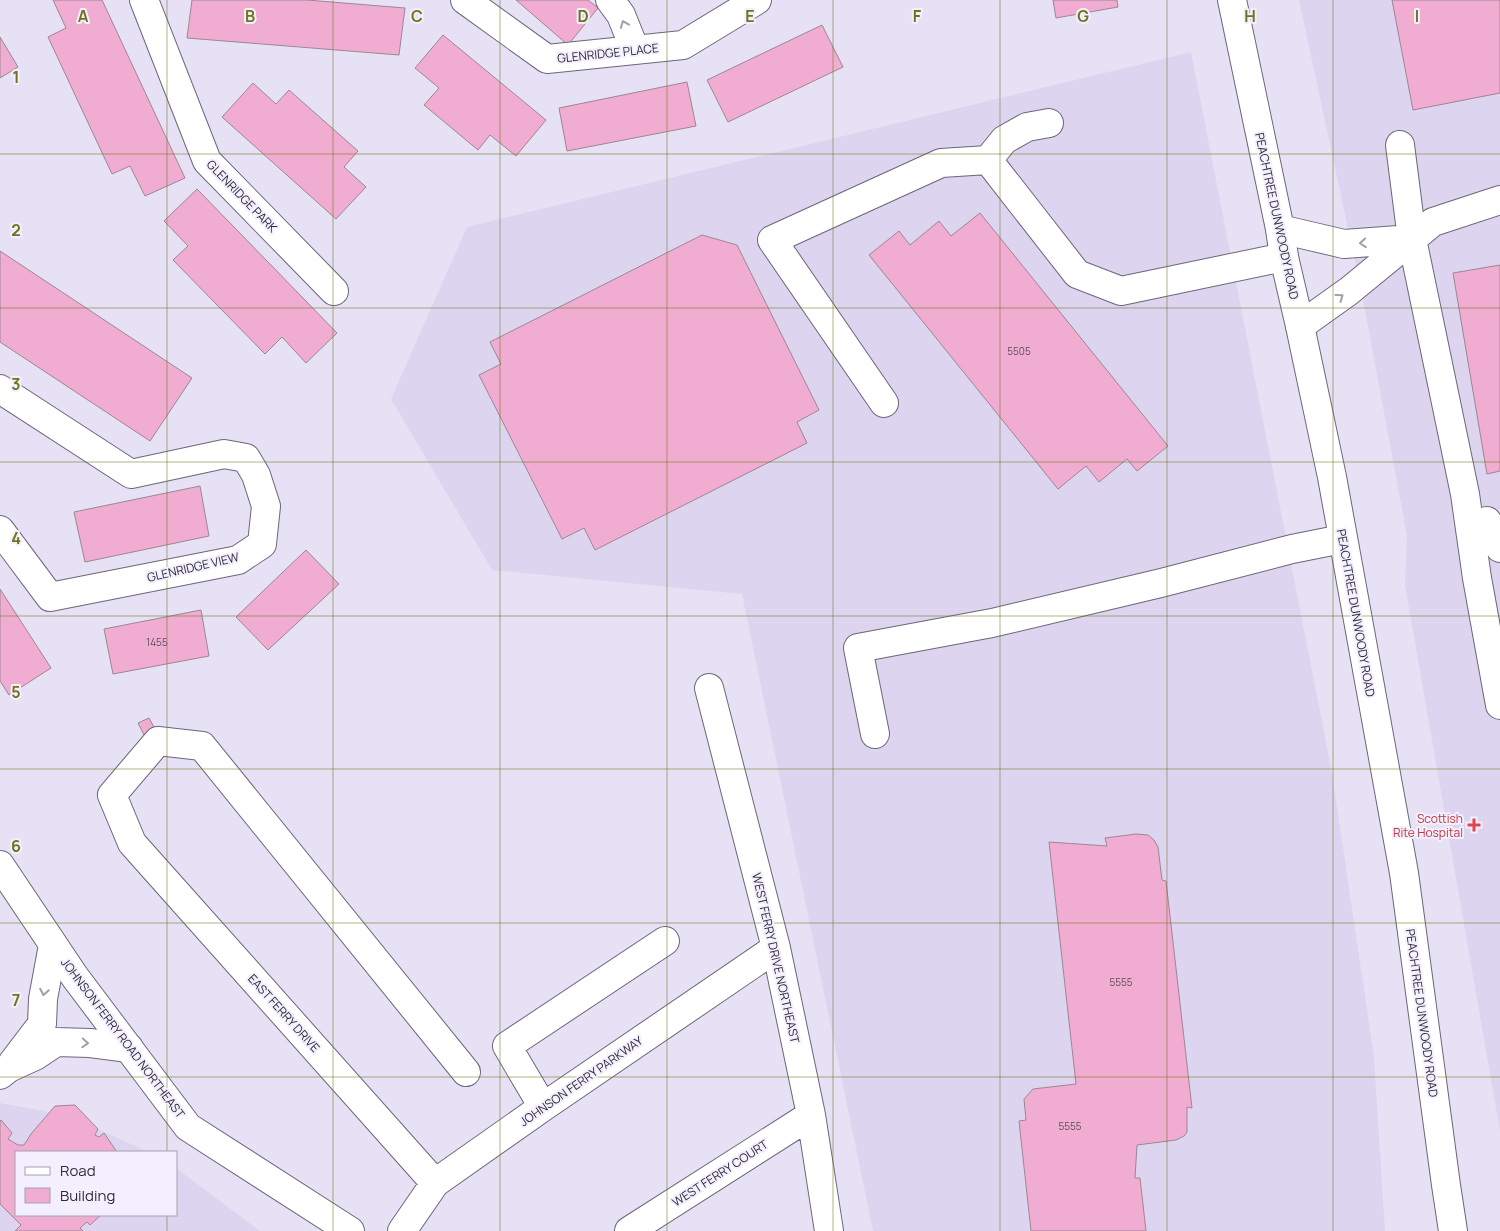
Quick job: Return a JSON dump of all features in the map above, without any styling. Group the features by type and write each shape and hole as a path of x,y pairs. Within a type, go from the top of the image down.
{"street":[{"name":"GLENRIDGE PARK","path":"144,0 207,161 334,291"},
{"name":"GLENRIDGE PLACE","path":"465,0 547,59 683,45 757,0"},
{"path":"610,0 620,14 635,50"},
{"name":"PEACHTREE DUNWOODY ROAD","path":"1232,0 1280,229 1284,257 1332,477 1404,873 1446,1185 1454,1231"},
{"path":"884,403 772,240 941,163 988,160 1004,140 1027,127 1049,123"},
{"path":"1400,145 1412,239 1469,518 1477,578 1500,705"},
{"path":"988,160 1077,274 1121,291 1284,257"},
{"path":"1300,326 1349,291 1433,222 1500,200"},
{"path":"1280,229 1344,244 1412,239"},
{"name":"GLENRIDGE VIEW","path":"0,389 131,474 224,454 246,458 256,475 266,506 262,544 238,560 50,597 0,530"},
{"path":"1469,518 1500,506"},
{"path":"1469,518 1487,521 1497,536 1500,548"},
{"path":"875,734 858,648 992,623 1161,584 1292,549 1342,538"},
{"name":"WEST FERRY DRIVE NORTHEAST","path":"709,688 776,948 811,1115 829,1231"},
{"name":"EAST FERRY DRIVE","path":"435,1183 132,844 112,795 158,741 202,746 466,1072"},
{"name":"JOHNSON FERRY ROAD NORTHEAST","path":"0,865 75,977 188,1127 350,1231"},
{"path":"543,1107 507,1046 665,941"},
{"path":"4,1071 42,1024 43,999 54,945"},
{"name":"JOHNSON FERRY PARKWAY","path":"402,1231 435,1183 776,948"},
{"path":"4,1071 35,1056 56,1042 90,1043 128,1048"},
{"name":"WEST FERRY COURT","path":"629,1231 811,1115"}],"shaded area":[{"path":"1299,0 1500,0 1500,1131 1405,585 1407,536 1361,289"},
{"path":"1191,52 1332,773 1374,1057 1385,1231 873,1231 742,594 492,570 391,399 467,227"},
{"path":"0,1103 70,1116 146,1151 15,1151 15,1216 178,1216 178,1170 260,1231 0,1231"}],"building":[{"path":"53,0 102,0 185,178 145,196 130,166 112,174 48,37 66,28"},
{"path":"192,0 307,0 405,8 399,55 187,38"},
{"path":"516,0 588,0 598,8 568,45"},
{"path":"1053,0 1117,0 1118,7 1056,18"},
{"path":"1392,0 1500,0 1500,93 1413,110"},
{"path":"822,25 843,67 728,122 707,80"},
{"path":"443,35 546,120 516,156 490,135 478,150 424,105 439,88 415,68"},
{"path":"0,37 18,67 0,78"},
{"path":"687,82 696,126 567,151 559,108"},
{"path":"253,83 276,104 289,90 358,151 344,167 366,187 336,219 222,117"},
{"path":"197,189 337,333 306,363 282,337 265,354 173,260 188,246 164,221"},
{"path":"980,213 1168,446 1137,471 1127,459 1099,482 1086,466 1058,489 869,255 899,231 910,245 939,221 951,236"},
{"path":"702,235 737,245 819,410 797,422 807,443 595,550 584,528 562,539 479,375 501,364 490,342"},
{"path":"0,251 192,378 150,441 0,342"},
{"path":"1500,265 1500,471 1487,474 1453,273"},
{"path":"200,486 209,536 85,562 74,512"},
{"path":"306,550 339,584 268,650 236,617"},
{"path":"0,589 51,668 9,695 0,681"},
{"path":"201,610 209,656 113,674 104,629"},
{"path":"149,718 155,729 144,735 138,723"},
{"path":"1136,834 1148,835 1154,840 1158,847 1162,880 1166,881 1192,1108 1187,1107 1187,1132 1176,1140 1137,1145 1135,1178 1140,1178 1146,1231 1031,1231 1019,1121 1026,1120 1024,1099 1033,1089 1076,1084 1049,842 1107,846 1105,838"},
{"path":"75,1105 98,1129 95,1135 99,1137 104,1133 116,1151 15,1151 15,1216 100,1216 90,1225 87,1222 80,1228 83,1231 15,1231 21,1225 0,1204 0,1121 12,1133 8,1139 18,1145 24,1145 55,1106"}],"place":[{"name":"Scottish Rite Hospital","path":"1474,825"}]}
